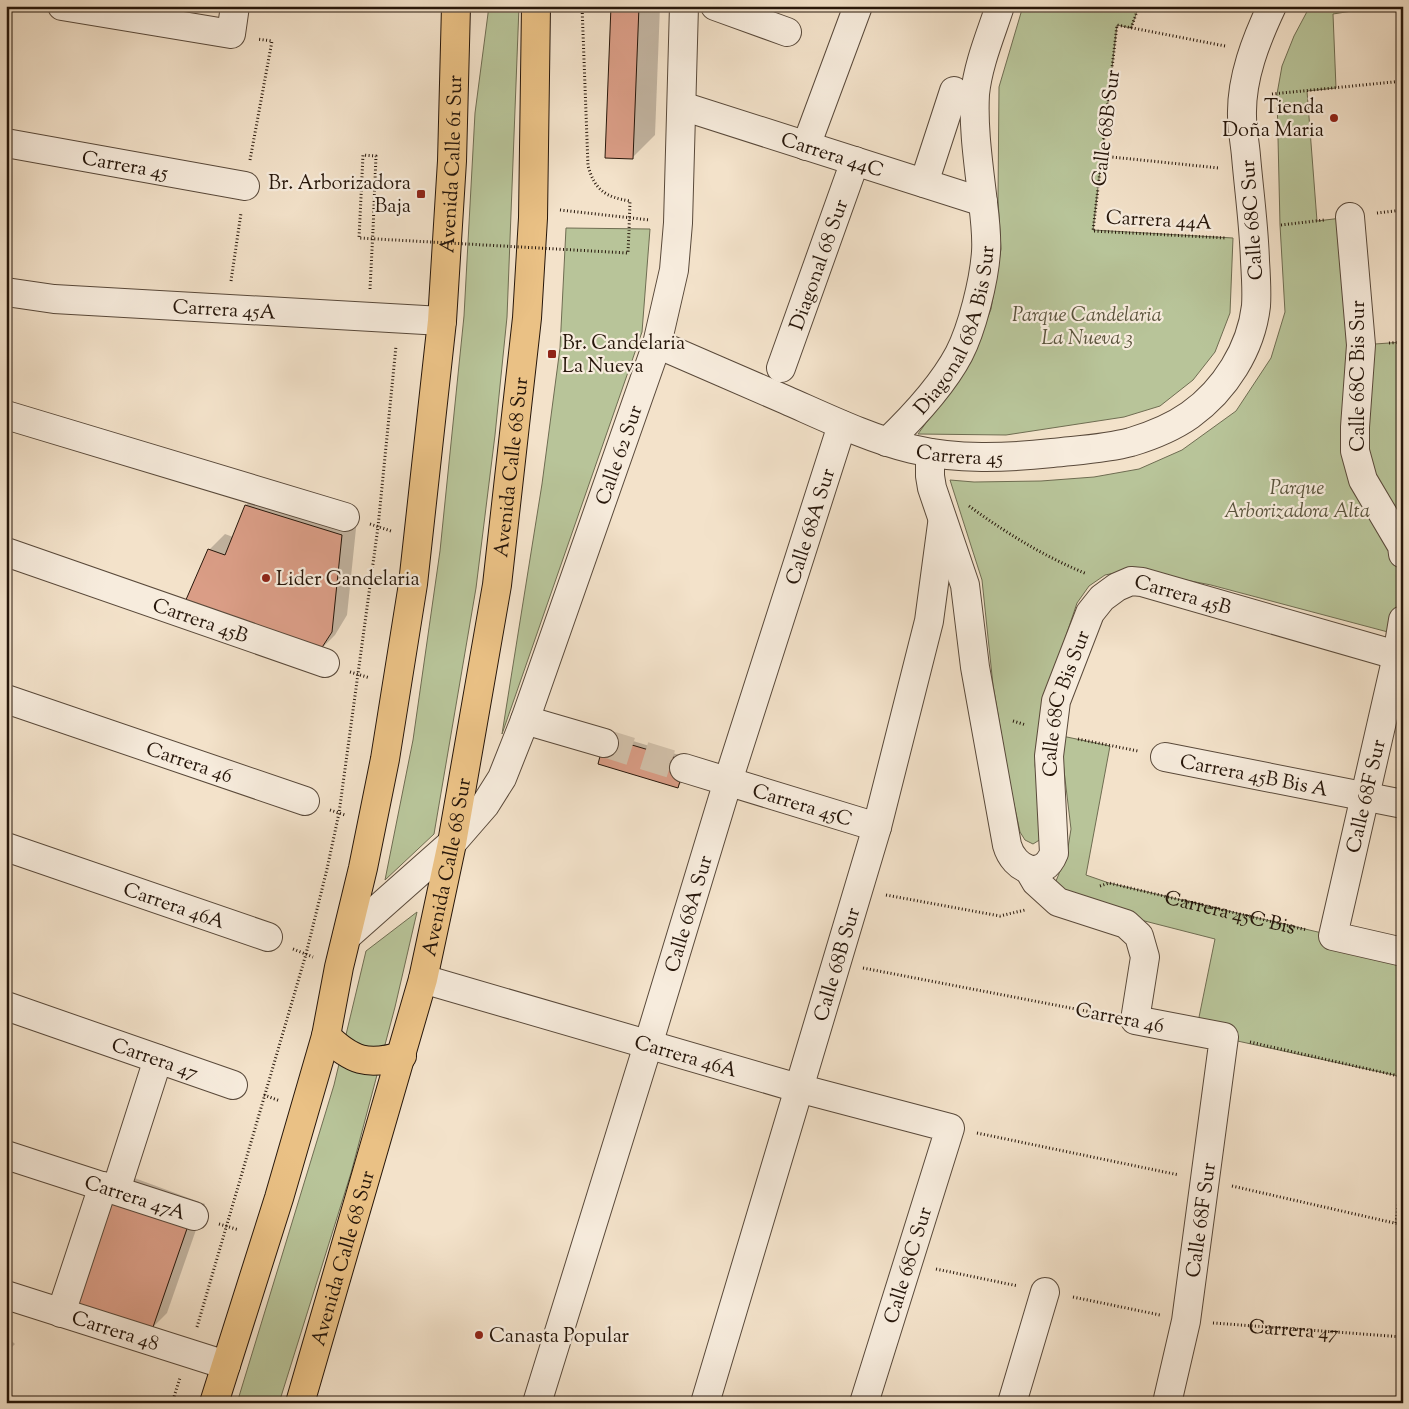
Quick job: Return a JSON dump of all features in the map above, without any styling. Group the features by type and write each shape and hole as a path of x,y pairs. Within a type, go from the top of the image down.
{"main road":[{"name":"Avenida Calle 61 Sur","path":"442,321 452,161 456,6"},
{"name":"Avenida Calle 68 Sur","path":"300,1403 423,980 452,843 497,585 527,318 533,218 536,6"},
{"path":"214,1403 266,1239 326,1036 339,967 386,759 413,584 442,321"},
{"path":"326,1036 341,1051 360,1060 382,1062 402,1056"}],"street":[{"path":"62,6 231,34 236,6"},
{"name":"Calle 62 Sur","path":"347,936 452,843 485,805 502,778 525,720 657,344 674,270 679,214 684,6"},
{"path":"715,6 786,32"},
{"path":"806,146 858,6"},
{"name":"Diagonal 68A Bis Sur","path":"887,442 907,423 948,372 959,354 967,334 980,290 986,251 977,147 975,93 979,71 1000,6"},
{"name":"Calle 68C Sur","path":"1245,348 1256,306 1253,234 1242,116 1243,97 1253,52 1272,6"},
{"path":"924,183 954,91"},
{"name":"Carrera 44C","path":"682,106 983,202"},
{"name":"Carrera 45","path":"6,143 246,186"},
{"name":"Diagonal 68 Sur","path":"781,368 855,161"},
{"name":"Calle 68C Bis Sur","path":"1350,217 1361,345 1354,427 1355,451 1363,480 1402,546 1403,554"},
{"name":"Carrera 45A","path":"6,292 54,299 442,321"},
{"name":"Carrera 45","path":"657,344 842,425 887,442 930,453 963,456 1023,456 1100,448 1130,442 1172,425 1191,414 1213,395 1231,373 1245,348"},
{"path":"6,415 345,517"},
{"name":"Calle 68A Sur","path":"537,1403 728,781 842,425"},
{"name":"Calle 68B Sur","path":"930,453 930,476 942,520 965,585 975,667 1007,845 1010,854 1018,864 1029,870"},
{"name":"Calle 68B Sur","path":"705,1403 877,828 929,621 942,520"},
{"name":"Carrera 45B","path":"6,552 325,663"},
{"name":"Carrera 45B","path":"1117,587 1131,581 1142,582 1400,657"},
{"name":"Calle 68C Bis Sur","path":"1029,870 1041,868 1051,860 1054,853 1049,756 1056,701 1090,613 1102,598 1117,587"},
{"path":"1400,657 1403,620"},
{"name":"Calle 68F Sur","path":"1333,936 1400,657"},
{"name":"Carrera 46","path":"6,699 305,802"},
{"path":"525,720 604,743"},
{"name":"Carrera 45B Bis A","path":"1166,757 1403,804"},
{"name":"Carrera 45C","path":"684,768 877,828"},
{"name":"Carrera 46A","path":"6,847 268,937"},
{"path":"1029,870 1036,882 1058,902 1126,924 1139,936 1145,957 1135,1020"},
{"path":"1333,936 1403,952"},
{"name":"Carrera 46A","path":"423,980 798,1088 950,1128"},
{"name":"Carrera 47","path":"6,1006 233,1085"},
{"name":"Carrera 46","path":"1135,1020 1224,1037"},
{"name":"Calle 68F Sur","path":"1167,1403 1186,1321 1224,1037"},
{"path":"61,1313 158,1058"},
{"name":"Calle 68C Sur","path":"864,1403 950,1128"},
{"name":"Carrera 47A","path":"6,1155 194,1216"},
{"path":"1012,1403 1045,1292"},
{"name":"Carrera 48","path":"6,1295 226,1365"}],"path":[{"path":"369,317 373,230 376,156 363,155 359,238 628,253 630,200 608,196 600,190 594,182 588,166 582,6"},
{"path":"1139,6 1131,28 1253,52"},
{"name":"Calle 68B Sur","path":"1093,231 1117,25 1131,28"},
{"path":"1243,97 1403,82"},
{"path":"1102,156 1247,171"},
{"path":"556,210 629,218"},
{"name":"Carrera 44A","path":"1093,231 1253,234 1350,217"},
{"path":"172,1403 227,1226 306,954 339,813 378,527 399,318"},
{"name":"Carrera 45B","path":"964,502 1000,528 1030,546 1117,587"},
{"path":"345,517 418,539"},
{"path":"325,663 397,688"},
{"path":"305,802 372,824"},
{"name":"Carrera 45C Bis","path":"858,889 1000,916 1058,902 1109,883 1333,936"},
{"path":"268,937 339,967"},
{"name":"Carrera 46","path":"836,963 1135,1020"},
{"path":"1224,1037 1403,1077"},
{"path":"233,1085 304,1109"},
{"path":"1396,1224 1403,1165"},
{"name":"Carrera 47A","path":"194,1216 266,1239"},
{"name":"Carrera 47","path":"1186,1321 1403,1337"}],"green space":[{"path":"489,6 519,6 507,317 495,435 476,588 434,834 385,880 413,740 440,551 464,316 475,113"},
{"name":"Parque Candelaria La Nueva 3","path":"1023,6 1139,6 1131,28 1117,25 1093,230 1233,238 1230,313 1215,352 1193,380 1160,406 1124,417 1006,435 918,434 971,360 991,309 1001,249 998,199 999,87"},
{"name":"Parque Arborizadora Alta","path":"1310,6 1383,6 1333,14 1336,88 1307,91 1317,221 1350,217 1361,345 1403,342 1403,636 1211,585 1145,572 1125,571 1105,575 1089,586 1077,603 1041,710 1035,765 1044,830 1041,839 1033,844 1025,840 1020,832 1010,786 993,685 982,580 950,480 974,482 1041,481 1094,477 1139,469 1182,450 1236,411 1271,358 1285,312 1280,225 1277,94 1282,66 1294,36"},
{"path":"566,228 650,229 642,332 502,734 542,484 560,348"},
{"path":"1062,736 1110,746 1086,875 1109,883 1403,952 1403,1077 1196,1032 1215,939 1129,917 1063,891 1056,881 1067,854 1071,829 1063,762"},
{"path":"417,912 395,1007 351,1173 279,1403 237,1403 334,1085 366,951"}],"building":[{"path":"611,6 639,6 633,159 605,158"},
{"name":"Lider Candelaria","path":"245,505 342,535 332,632 319,652 185,602 208,549 225,555"},
{"path":"605,737 686,761 678,788 598,764"},
{"path":"112,1192 190,1220 152,1330 73,1302"}],"tunnel":[{"path":"604,743 684,768"}],"place":[{"name":"Tienda Doña Maria","path":"1334,118"},
{"name":"Br. Arborizadora Baja","path":"421,194"},
{"name":"Br. Candelaria La Nueva","path":"552,354"},
{"name":"Lider Candelaria","path":"266,578"},
{"name":"Canasta Popular","path":"479,1335"}]}
